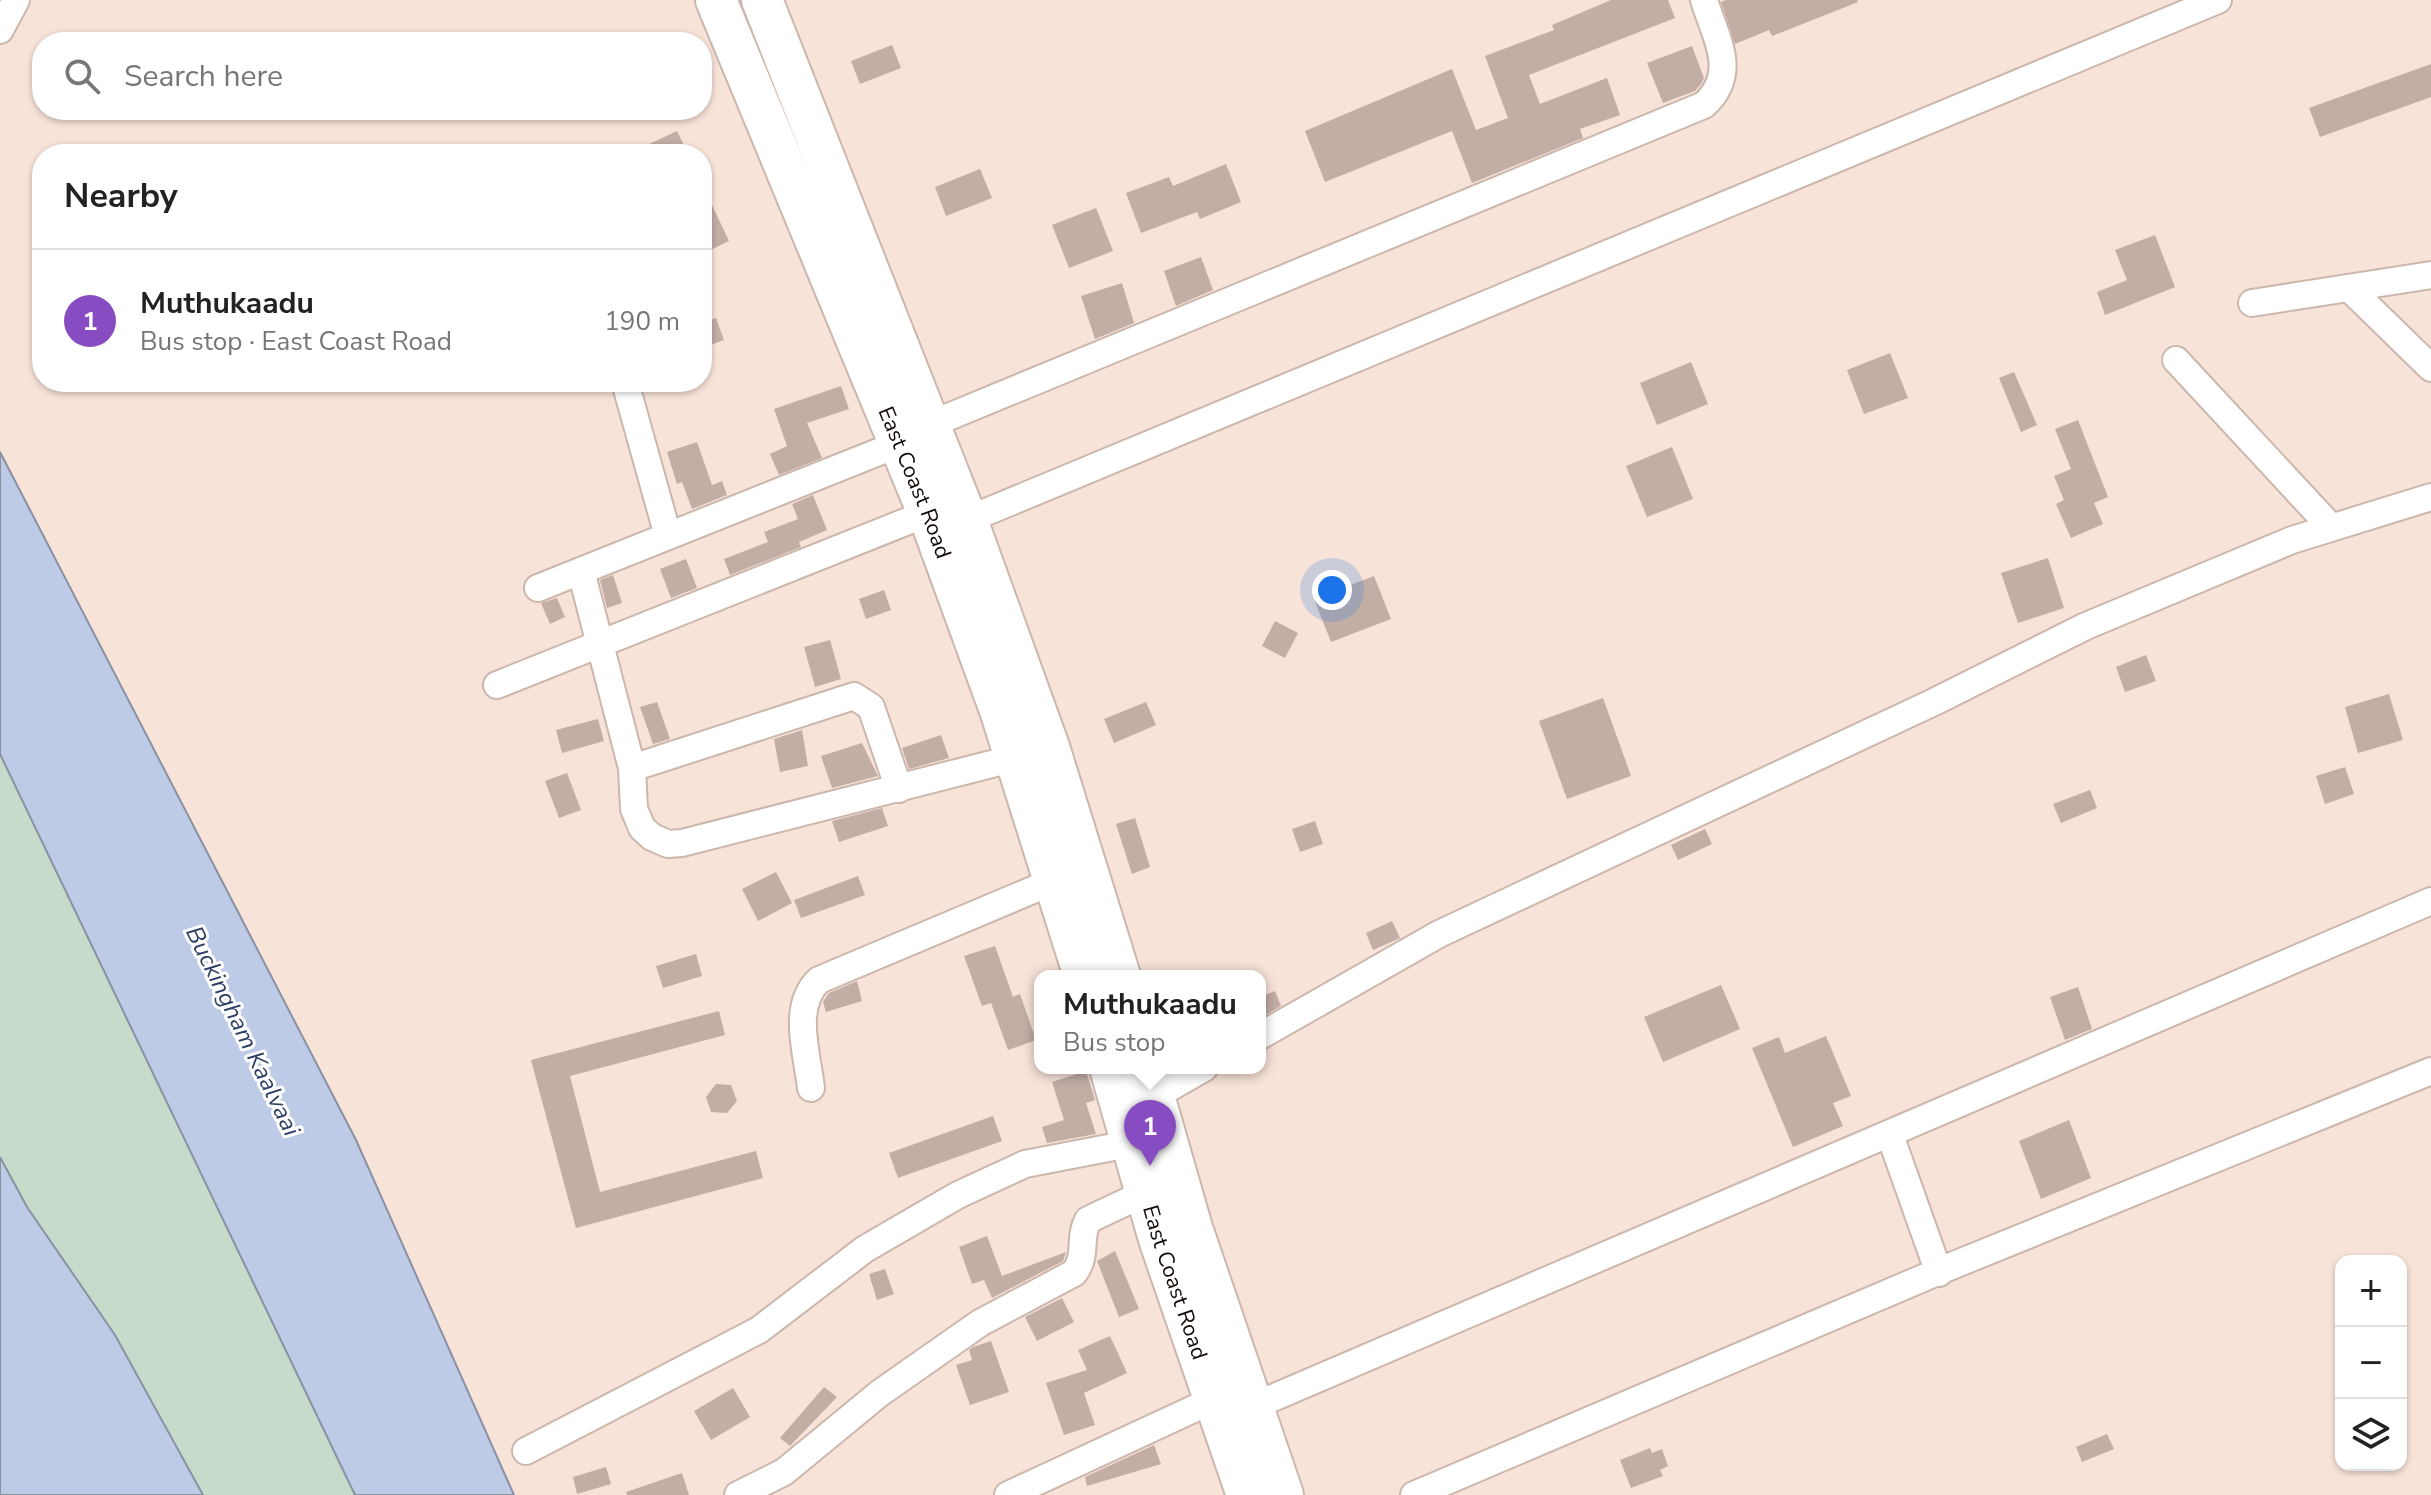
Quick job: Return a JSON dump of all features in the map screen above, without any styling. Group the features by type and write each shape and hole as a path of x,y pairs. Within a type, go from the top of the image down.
{"main road":[{"name":"East Coast Road","path":"716,0 915,434 967,520 1049,747 1118,970"},
{"name":"East Coast Road","path":"762,0 915,434 928,513 1015,758 1082,970"},
{"name":"East Coast Road","path":"1114,1074 1138,1106 1192,1228 1283,1495"},
{"name":"East Coast Road","path":"1138,1106 1145,1193 1247,1495"}],"street":[{"path":"0,30 16,0"},
{"path":"538,588 1704,105 1719,91 1725,78 1704,0"},
{"path":"967,520 2218,0"},
{"path":"2252,303 2431,275"},
{"path":"2350,289 2431,368"},
{"path":"2176,360 2330,526"},
{"path":"628,392 668,536"},
{"path":"1266,1033 1439,934 1934,702 2086,626 2330,526 2431,497"},
{"path":"497,685 928,513"},
{"path":"581,571 632,768 634,809 642,828 652,837 668,844 1015,758"},
{"path":"632,768 854,696 871,707 899,789"},
{"path":"811,1088 802,1010 806,992 819,980 1054,881"},
{"path":"1254,1406 2431,901"},
{"path":"1414,1495 1939,1273 2431,1071"},
{"path":"526,1451 759,1330 865,1249 958,1195 1138,1106 1194,1074"},
{"path":"1890,1135 1939,1273"},
{"path":"738,1495 784,1472 880,1393 980,1323 1074,1273 1082,1263 1084,1229 1088,1220 1145,1193"},
{"path":"1008,1495 1215,1399"}],"green space":[{"path":"0,754 355,1495 203,1495 115,1335 27,1207 0,1157"}],"water":[{"name":"Buckingham Kaalvaai","path":"0,452 356,1140 514,1495 355,1495 0,754"},
{"path":"0,1157 27,1207 115,1335 203,1495 0,1495"}],"building":[{"path":"1611,0 1668,0 1675,18 1529,75 1540,104 1607,78 1620,115 1580,129 1583,138 1472,183 1452,131 1325,182 1305,131 1452,69 1476,130 1508,118 1485,56 1554,30 1552,25"},
{"path":"1721,2 1858,2 1772,36 1769,30 1735,44"},
{"path":"892,45 901,68 860,84 851,61"},
{"path":"1692,46 1704,78 1701,84 1695,91 1663,103 1647,63"},
{"path":"2431,64 2431,97 2320,137 2309,108"},
{"path":"677,131 683,144 649,144"},
{"path":"1226,164 1241,202 1200,219 1197,212 1141,233 1126,193 1169,177 1173,186"},
{"path":"980,169 992,198 946,216 935,187"},
{"path":"712,205 729,241 712,249"},
{"path":"1096,208 1113,251 1069,268 1052,225"},
{"path":"2155,235 2175,287 2105,315 2097,292 2127,280 2115,250"},
{"path":"1201,257 1213,290 1176,306 1164,271"},
{"path":"1122,283 1134,323 1095,339 1081,296"},
{"path":"716,318 724,340 712,344 712,319"},
{"path":"1890,353 1908,398 1864,414 1847,370"},
{"path":"1691,362 1708,404 1657,425 1640,383"},
{"path":"2014,372 2037,425 2021,432 1999,378"},
{"path":"841,386 849,409 807,423 822,458 779,475 770,454 787,446 774,409"},
{"path":"2078,420 2108,497 2094,503 2103,524 2071,538 2056,504 2064,500 2054,476 2071,469 2055,429"},
{"path":"697,442 712,485 722,481 727,495 692,509 682,482 677,484 667,452"},
{"path":"1672,447 1693,499 1647,517 1626,466"},
{"path":"813,495 827,530 799,542 801,547 730,575 724,559 768,542 764,532 798,519 792,504"},
{"path":"2048,558 2064,608 2018,623 2001,573"},
{"path":"686,559 697,588 671,598 660,569"},
{"path":"613,575 622,603 607,608 600,580"},
{"path":"1374,576 1391,619 1331,642 1314,599"},
{"path":"884,590 891,610 866,619 859,599"},
{"path":"557,598 565,617 550,624 541,603"},
{"path":"1275,621 1298,633 1285,658 1262,646"},
{"path":"830,640 841,679 815,687 804,647"},
{"path":"2146,655 2156,681 2125,692 2116,667"},
{"path":"2389,694 2403,740 2358,753 2345,707"},
{"path":"1603,698 1631,776 1567,799 1539,721"},
{"path":"657,702 670,739 653,744 640,707"},
{"path":"1146,702 1156,725 1114,743 1104,719"},
{"path":"598,719 604,741 562,753 556,730"},
{"path":"802,730 808,766 780,772 774,739"},
{"path":"941,735 949,758 909,769 902,748"},
{"path":"862,743 878,776 832,788 821,756"},
{"path":"2345,767 2354,794 2325,804 2316,776"},
{"path":"567,773 581,810 559,818 545,781"},
{"path":"2090,790 2097,808 2061,823 2053,804"},
{"path":"882,808 888,826 839,842 832,821"},
{"path":"1135,818 1150,867 1132,874 1116,824"},
{"path":"1315,821 1323,844 1300,852 1292,829"},
{"path":"1705,829 1712,844 1678,860 1671,845"},
{"path":"776,872 792,903 758,921 742,889"},
{"path":"858,876 865,895 801,918 794,900"},
{"path":"1392,921 1400,938 1373,950 1366,933"},
{"path":"995,946 1013,997 1020,994 1034,1041 1008,1050 991,1003 982,1006 964,956"},
{"path":"696,954 702,976 663,988 656,966"},
{"path":"857,981 862,1001 826,1012 823,1002 829,993"},
{"path":"1721,985 1740,1029 1663,1062 1644,1017"},
{"path":"2078,987 2092,1029 2065,1040 2050,997"},
{"path":"1275,991 1281,1006 1266,1015 1266,995"},
{"path":"719,1011 725,1035 570,1076 600,1192 756,1151 763,1178 576,1228 531,1060"},
{"path":"1826,1036 1851,1096 1833,1103 1843,1126 1793,1147 1752,1048 1779,1037 1785,1053"},
{"path":"1087,1074 1095,1100 1086,1103 1096,1134 1047,1143 1042,1127 1064,1120 1052,1082"},
{"path":"716,1084 731,1085 737,1101 727,1113 711,1112 706,1097"},
{"path":"993,1116 1002,1141 898,1178 889,1153"},
{"path":"2069,1120 2091,1178 2041,1199 2019,1141"},
{"path":"987,1236 1002,1276 1066,1252 1063,1261 992,1298 984,1280 972,1284 959,1247"},
{"path":"1115,1251 1139,1309 1119,1317 1097,1261"},
{"path":"885,1269 894,1294 877,1300 869,1274"},
{"path":"1062,1298 1074,1322 1037,1341 1025,1317"},
{"path":"1110,1336 1127,1373 1084,1393 1095,1425 1064,1435 1046,1383 1087,1370 1078,1350"},
{"path":"991,1341 1009,1392 970,1405 956,1365 972,1360 969,1350 973,1347"},
{"path":"824,1387 837,1397 790,1446 780,1438"},
{"path":"733,1388 750,1417 711,1440 694,1411"},
{"path":"2107,1434 2114,1449 2082,1462 2076,1447"},
{"path":"1154,1445 1161,1464 1087,1486 1085,1477"},
{"path":"1650,1448 1652,1453 1662,1449 1668,1466 1660,1470 1663,1476 1631,1488 1620,1460"},
{"path":"606,1467 611,1484 577,1494 573,1477"},
{"path":"682,1473 689,1495 627,1495 626,1492"}],"place":[{"name":"Muthukaadu","path":"1150,1166"}]}
